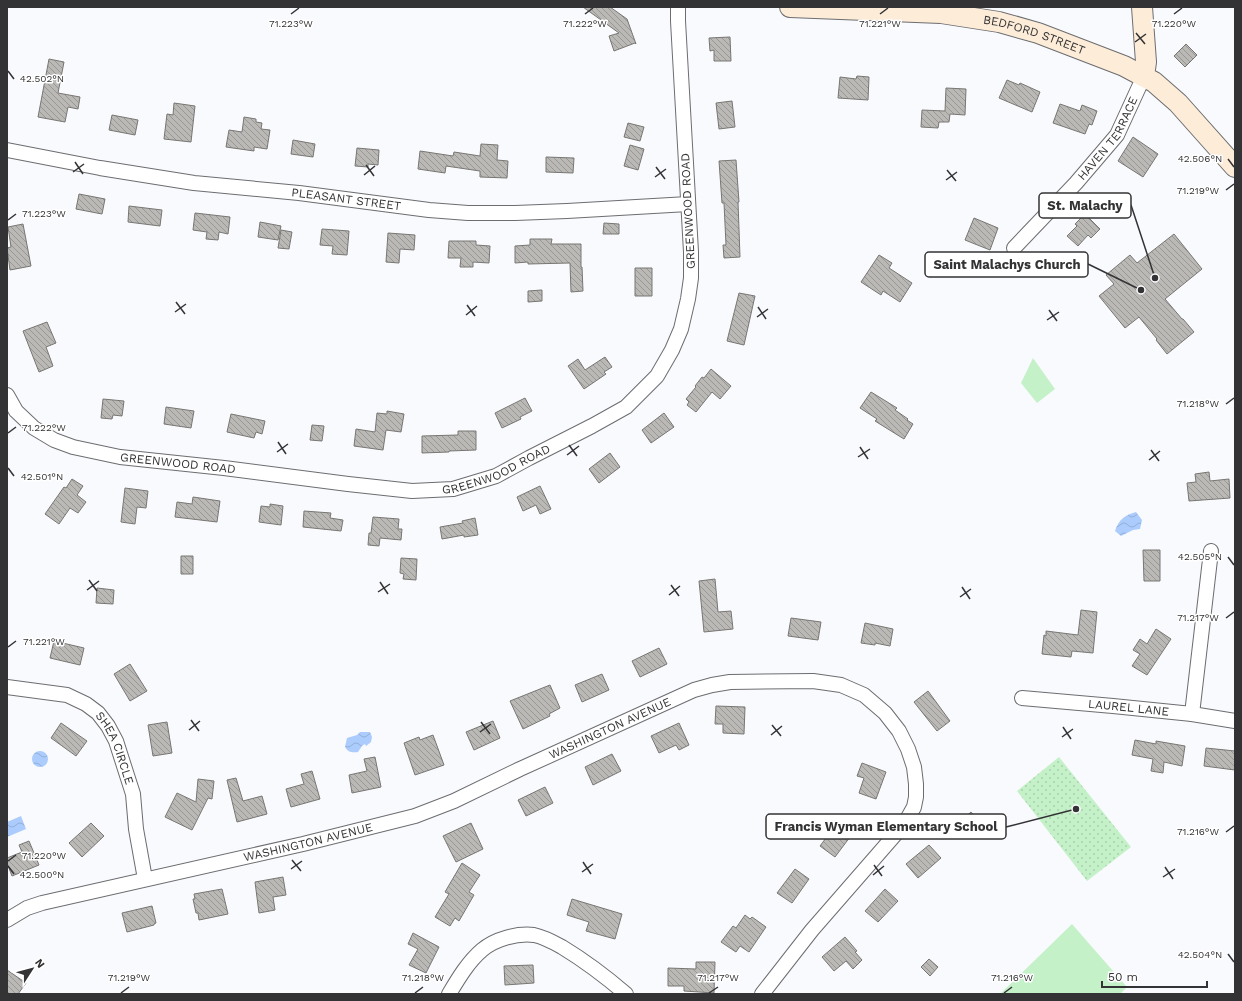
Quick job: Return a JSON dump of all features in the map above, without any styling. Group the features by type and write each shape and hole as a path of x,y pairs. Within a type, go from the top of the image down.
{"main road":[{"name":"BEDFORD STREET","path":"790,7 960,15 1038,33 1124,66 1154,82 1178,103 1235,167"},
{"path":"1142,7 1146,62 1144,76"}],"street":[{"name":"GREENWOOD ROAD","path":"7,396 16,411 34,428 54,440 73,447 120,457 412,491 453,489 496,476 626,407 658,376 672,350 681,329 691,278 691,252 678,7"},
{"name":"HAVEN TERRACE","path":"1014,248 1076,183 1117,135 1144,76"},
{"name":"PLEASANT STREET","path":"7,150 100,168 194,182 299,193 429,210 468,213 559,212 688,204"},
{"path":"1192,714 1211,551"},
{"name":"WASHINGTON AVENUE","path":"7,920 27,908 42,903 303,844 415,816 454,801 520,769 694,690 730,682 813,681 841,685 864,695 885,713 899,731 908,749 914,767 916,791 914,807 900,829 812,930 762,994"},
{"name":"SHEA CIRCLE","path":"7,687 67,695 86,704 98,713 108,726 116,741 133,794 136,829 145,879"},
{"name":"LAUREL LANE","path":"1022,698 1069,701 1192,714 1235,721"},
{"path":"449,994 460,976 483,950 498,941 514,936 533,935 547,939 569,952 601,973 626,994"}],"green space":[{"path":"1033,358 1055,389 1037,403 1021,383"},
{"path":"1059,757 1131,847 1087,881 1017,791"},
{"path":"1072,924 1127,987 1120,994 1000,994"}],"water":[{"path":"1136,512 1142,520 1140,529 1133,530 1121,536 1115,531 1118,523 1123,518"},
{"path":"360,732 370,732 372,737 371,742 366,746 365,744 362,746 358,752 352,752 346,749 347,738 357,735"},
{"path":"37,751 43,751 48,756 46,765 43,767 37,767 32,762 32,756"},
{"path":"21,816 26,829 7,837 7,822"}],"building":[{"path":"583,7 610,7 627,19 636,44 635,43 614,51 609,36 619,33"},
{"path":"730,37 731,61 714,61 714,50 710,51 709,38"},
{"path":"1186,44 1197,55 1185,67 1174,56"},
{"path":"49,59 64,62 58,93 80,97 78,109 68,107 65,122 38,117"},
{"path":"857,76 869,77 868,100 838,98 840,77 856,79"},
{"path":"1007,80 1019,85 1020,83 1040,92 1032,112 999,98"},
{"path":"946,88 966,89 965,115 950,114 949,122 939,122 938,128 921,127 922,110 945,111"},
{"path":"732,101 735,127 719,129 716,103"},
{"path":"174,103 195,106 191,142 164,139 167,114 173,115"},
{"path":"1060,104 1080,111 1082,105 1097,111 1092,125 1089,124 1085,134 1053,123"},
{"path":"112,115 138,120 135,135 109,130"},
{"path":"244,117 256,119 256,122 262,123 261,129 270,130 267,149 254,147 254,151 226,147 229,130 242,132"},
{"path":"628,123 644,127 640,141 624,137"},
{"path":"1133,137 1158,154 1143,177 1118,161"},
{"path":"293,140 315,144 313,157 291,154"},
{"path":"481,144 498,145 497,160 508,161 507,178 480,177 480,171 446,166 445,173 418,169 420,151 453,156 454,152 480,156"},
{"path":"630,145 644,149 638,170 624,166"},
{"path":"357,148 379,150 378,165 368,164 368,167 355,166"},
{"path":"546,157 574,158 573,173 546,172"},
{"path":"736,160 739,202 740,257 724,258 723,245 726,245 724,203 722,203 719,161"},
{"path":"79,194 105,199 102,214 76,209"},
{"path":"129,206 162,210 160,226 128,222"},
{"path":"195,213 230,217 228,234 219,232 218,240 206,239 207,232 193,230"},
{"path":"1085,214 1100,229 1091,238 1088,235 1078,246 1067,236 1077,226 1075,224"},
{"path":"974,218 998,228 990,250 965,240"},
{"path":"260,222 281,226 278,240 258,237"},
{"path":"604,223 619,224 619,234 603,234"},
{"path":"23,224 31,266 10,270 7,248 11,247 8,227"},
{"path":"322,229 349,231 347,255 332,254 333,246 320,245"},
{"path":"281,230 292,232 289,249 278,248"},
{"path":"388,233 415,235 414,250 400,249 399,263 386,262"},
{"path":"1174,234 1202,269 1165,299 1194,332 1167,354 1139,317 1125,328 1099,296 1114,284 1106,275 1130,255 1137,263"},
{"path":"530,239 552,239 551,244 581,244 583,291 571,292 570,263 515,263 515,246 530,245"},
{"path":"449,241 476,241 476,245 490,246 489,263 473,262 473,267 460,267 461,258 448,258"},
{"path":"879,255 892,263 889,268 912,283 900,302 883,291 881,295 861,282"},
{"path":"635,268 652,268 652,296 635,296"},
{"path":"542,290 542,301 528,302 528,291"},
{"path":"739,293 755,296 744,345 727,341"},
{"path":"47,322 56,343 46,347 53,366 39,372 23,331"},
{"path":"605,357 612,367 604,372 606,374 584,389 568,366 578,359 585,370"},
{"path":"711,369 731,386 720,399 712,392 696,412 687,405 689,402 686,399 702,377 704,378"},
{"path":"871,392 897,408 895,410 913,424 904,439 875,421 877,419 860,408"},
{"path":"525,398 532,411 520,417 521,419 502,428 495,413"},
{"path":"103,399 124,401 122,416 113,415 112,419 101,418"},
{"path":"166,407 194,411 191,428 164,424"},
{"path":"387,411 404,414 401,432 386,430 383,450 354,446 356,429 375,432 377,413 387,414"},
{"path":"664,413 674,427 651,443 642,430"},
{"path":"231,414 265,421 262,434 256,432 254,438 227,432"},
{"path":"312,425 324,426 322,441 310,440"},
{"path":"458,431 476,431 476,450 422,453 422,436 458,435"},
{"path":"610,453 620,467 599,483 589,469"},
{"path":"1209,472 1210,481 1229,479 1230,498 1189,501 1187,483 1196,482 1195,474"},
{"path":"72,479 83,486 77,495 86,502 78,513 70,508 59,524 45,514 64,487 66,488"},
{"path":"540,486 551,509 540,514 536,505 523,511 517,497"},
{"path":"125,488 148,491 146,508 137,507 135,524 121,522"},
{"path":"193,497 220,501 217,522 175,517 177,502 192,504"},
{"path":"270,504 283,506 281,525 259,522 261,506 270,507"},
{"path":"304,511 331,513 330,518 343,520 341,531 303,527"},
{"path":"373,517 399,519 398,529 402,529 401,540 380,538 379,546 368,545"},
{"path":"475,518 478,535 464,537 464,535 442,539 440,527 463,523 462,521"},
{"path":"1143,550 1160,550 1160,581 1144,581"},
{"path":"181,556 193,556 193,574 181,574"},
{"path":"401,558 417,559 416,580 403,579 404,574 400,573"},
{"path":"715,579 718,612 731,611 733,629 704,632 699,581"},
{"path":"97,588 114,590 113,604 96,603"},
{"path":"1081,610 1097,612 1093,653 1072,651 1071,657 1042,654 1044,635 1046,636 1046,631 1078,635"},
{"path":"791,618 821,622 818,640 788,636"},
{"path":"865,623 893,629 890,646 875,643 875,645 861,643"},
{"path":"1156,629 1171,639 1147,675 1132,666 1140,654 1133,650 1140,639 1147,644"},
{"path":"54,641 84,648 80,665 50,658"},
{"path":"659,648 667,664 640,677 632,661"},
{"path":"130,664 147,691 130,701 114,674"},
{"path":"602,674 609,690 582,702 575,685"},
{"path":"550,685 560,708 549,714 550,716 523,729 510,701"},
{"path":"928,691 950,721 937,731 914,702"},
{"path":"716,706 745,707 744,734 723,733 723,724 715,724"},
{"path":"493,721 500,738 474,750 466,732"},
{"path":"167,722 172,753 153,756 148,725"},
{"path":"61,723 87,741 76,756 51,738"},
{"path":"679,723 689,745 679,750 676,745 659,753 651,736"},
{"path":"433,735 444,765 415,775 404,743 419,737 420,740"},
{"path":"1135,740 1156,744 1156,741 1185,746 1182,766 1164,762 1163,773 1151,771 1153,759 1132,755"},
{"path":"1206,748 1235,751 1235,770 1204,766"},
{"path":"612,754 621,771 593,785 585,767"},
{"path":"375,757 381,787 352,793 349,775 367,771 364,759"},
{"path":"862,763 886,772 876,799 859,793 864,778 857,776"},
{"path":"312,771 320,799 291,807 286,789 304,784 301,774"},
{"path":"236,778 243,801 262,796 267,814 237,822 227,780"},
{"path":"198,779 214,781 212,799 208,798 192,830 165,817 177,793 196,802"},
{"path":"545,787 553,803 526,816 518,800"},
{"path":"971,812 981,823 963,839 953,828"},
{"path":"838,822 853,833 835,857 820,846"},
{"path":"91,823 104,836 82,857 69,843"},
{"path":"471,823 483,849 456,862 443,836"},
{"path":"29,841 39,865 12,876 7,863 7,858 22,852 19,845"},
{"path":"929,845 941,858 918,878 906,864"},
{"path":"462,863 480,875 469,892 474,895 459,921 455,918 450,926 435,917 449,894 445,892"},
{"path":"795,869 809,879 792,903 777,893"},
{"path":"283,877 286,895 273,897 275,910 259,913 255,882"},
{"path":"222,889 228,914 199,920 193,899 195,899 194,894"},
{"path":"885,889 898,901 878,922 865,911"},
{"path":"572,899 622,914 615,939 586,931 589,922 567,915"},
{"path":"152,906 156,923 154,925 127,932 122,913"},
{"path":"745,915 750,919 752,917 766,927 749,952 740,946 736,952 721,942 733,926 736,928"},
{"path":"413,933 439,947 426,973 409,965 418,949 408,944"},
{"path":"845,937 857,951 855,952 862,960 853,969 846,961 834,971 822,957"},
{"path":"929,959 938,967 930,976 921,967"},
{"path":"696,962 715,962 714,993 684,991 684,986 668,986 668,968 696,969"},
{"path":"533,965 534,983 505,985 504,966"},
{"path":"7,970 26,983 18,994 7,994"}],"place":[{"name":"St. Malachy","path":"1155,278"},
{"name":"Saint Malachys Church","path":"1141,290"},
{"name":"Francis Wyman Elementary School","path":"1076,809"}]}
